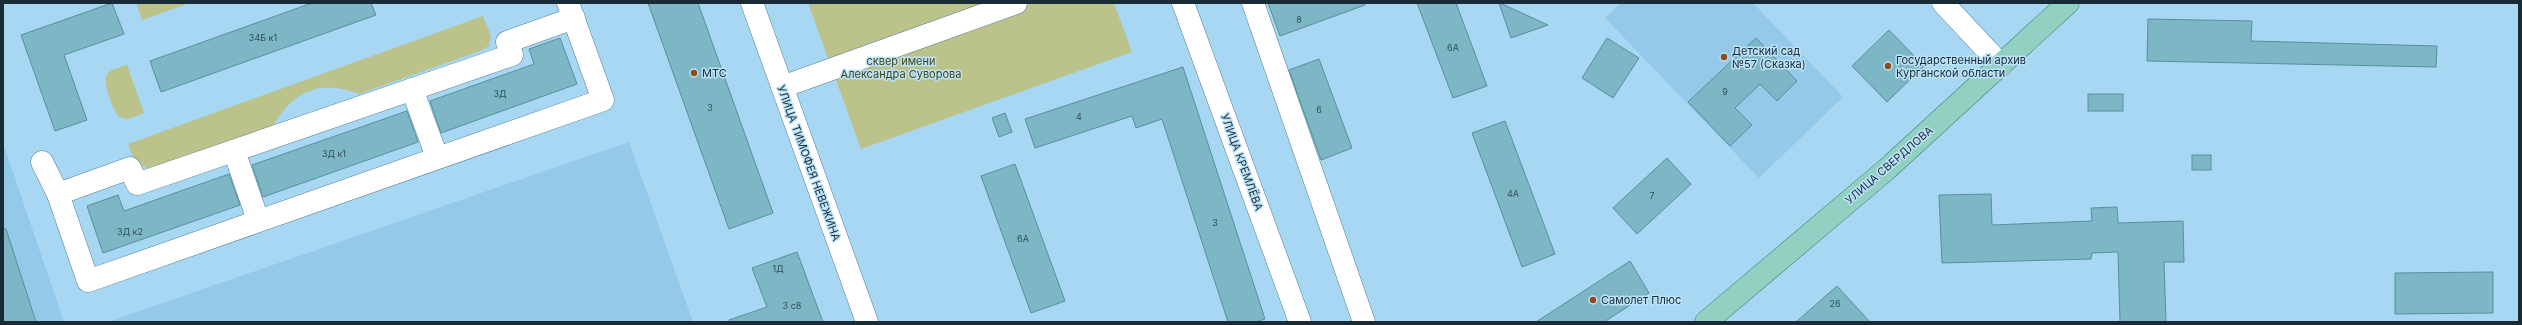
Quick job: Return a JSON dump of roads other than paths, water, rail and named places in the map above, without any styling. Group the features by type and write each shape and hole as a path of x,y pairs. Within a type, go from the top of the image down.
{"main road":[{"name":"УЛИЦА СВЕРДЛОВА","path":"1706,322 1887,169 2068,3"}],"street":[{"name":"УЛИЦА ТИМОФЕЯ НЕВЕЖИНА","path":"752,3 867,322"},
{"path":"782,87 1016,3"},
{"name":"УЛИЦА КРЕМЛЁВА","path":"1182,3 1300,322"},
{"path":"1253,3 1364,322"},
{"path":"1943,3 2001,65"},
{"path":"42,162 58,194 88,280 603,100 571,10 507,42 512,55 136,184 130,168 58,194"},
{"path":"412,89 437,157"},
{"path":"234,151 258,220"}],"place":[{"name":"Детский сад №57 (Сказка)","path":"1724,57"},
{"name":"Государственный архив Курганской области","path":"1888,66"},
{"name":"МТС","path":"694,73"},
{"name":"Самолет Плюс","path":"1593,300"}],"park label":[{"name":"сквер имени Александра Суворова","path":"901,67"}]}
